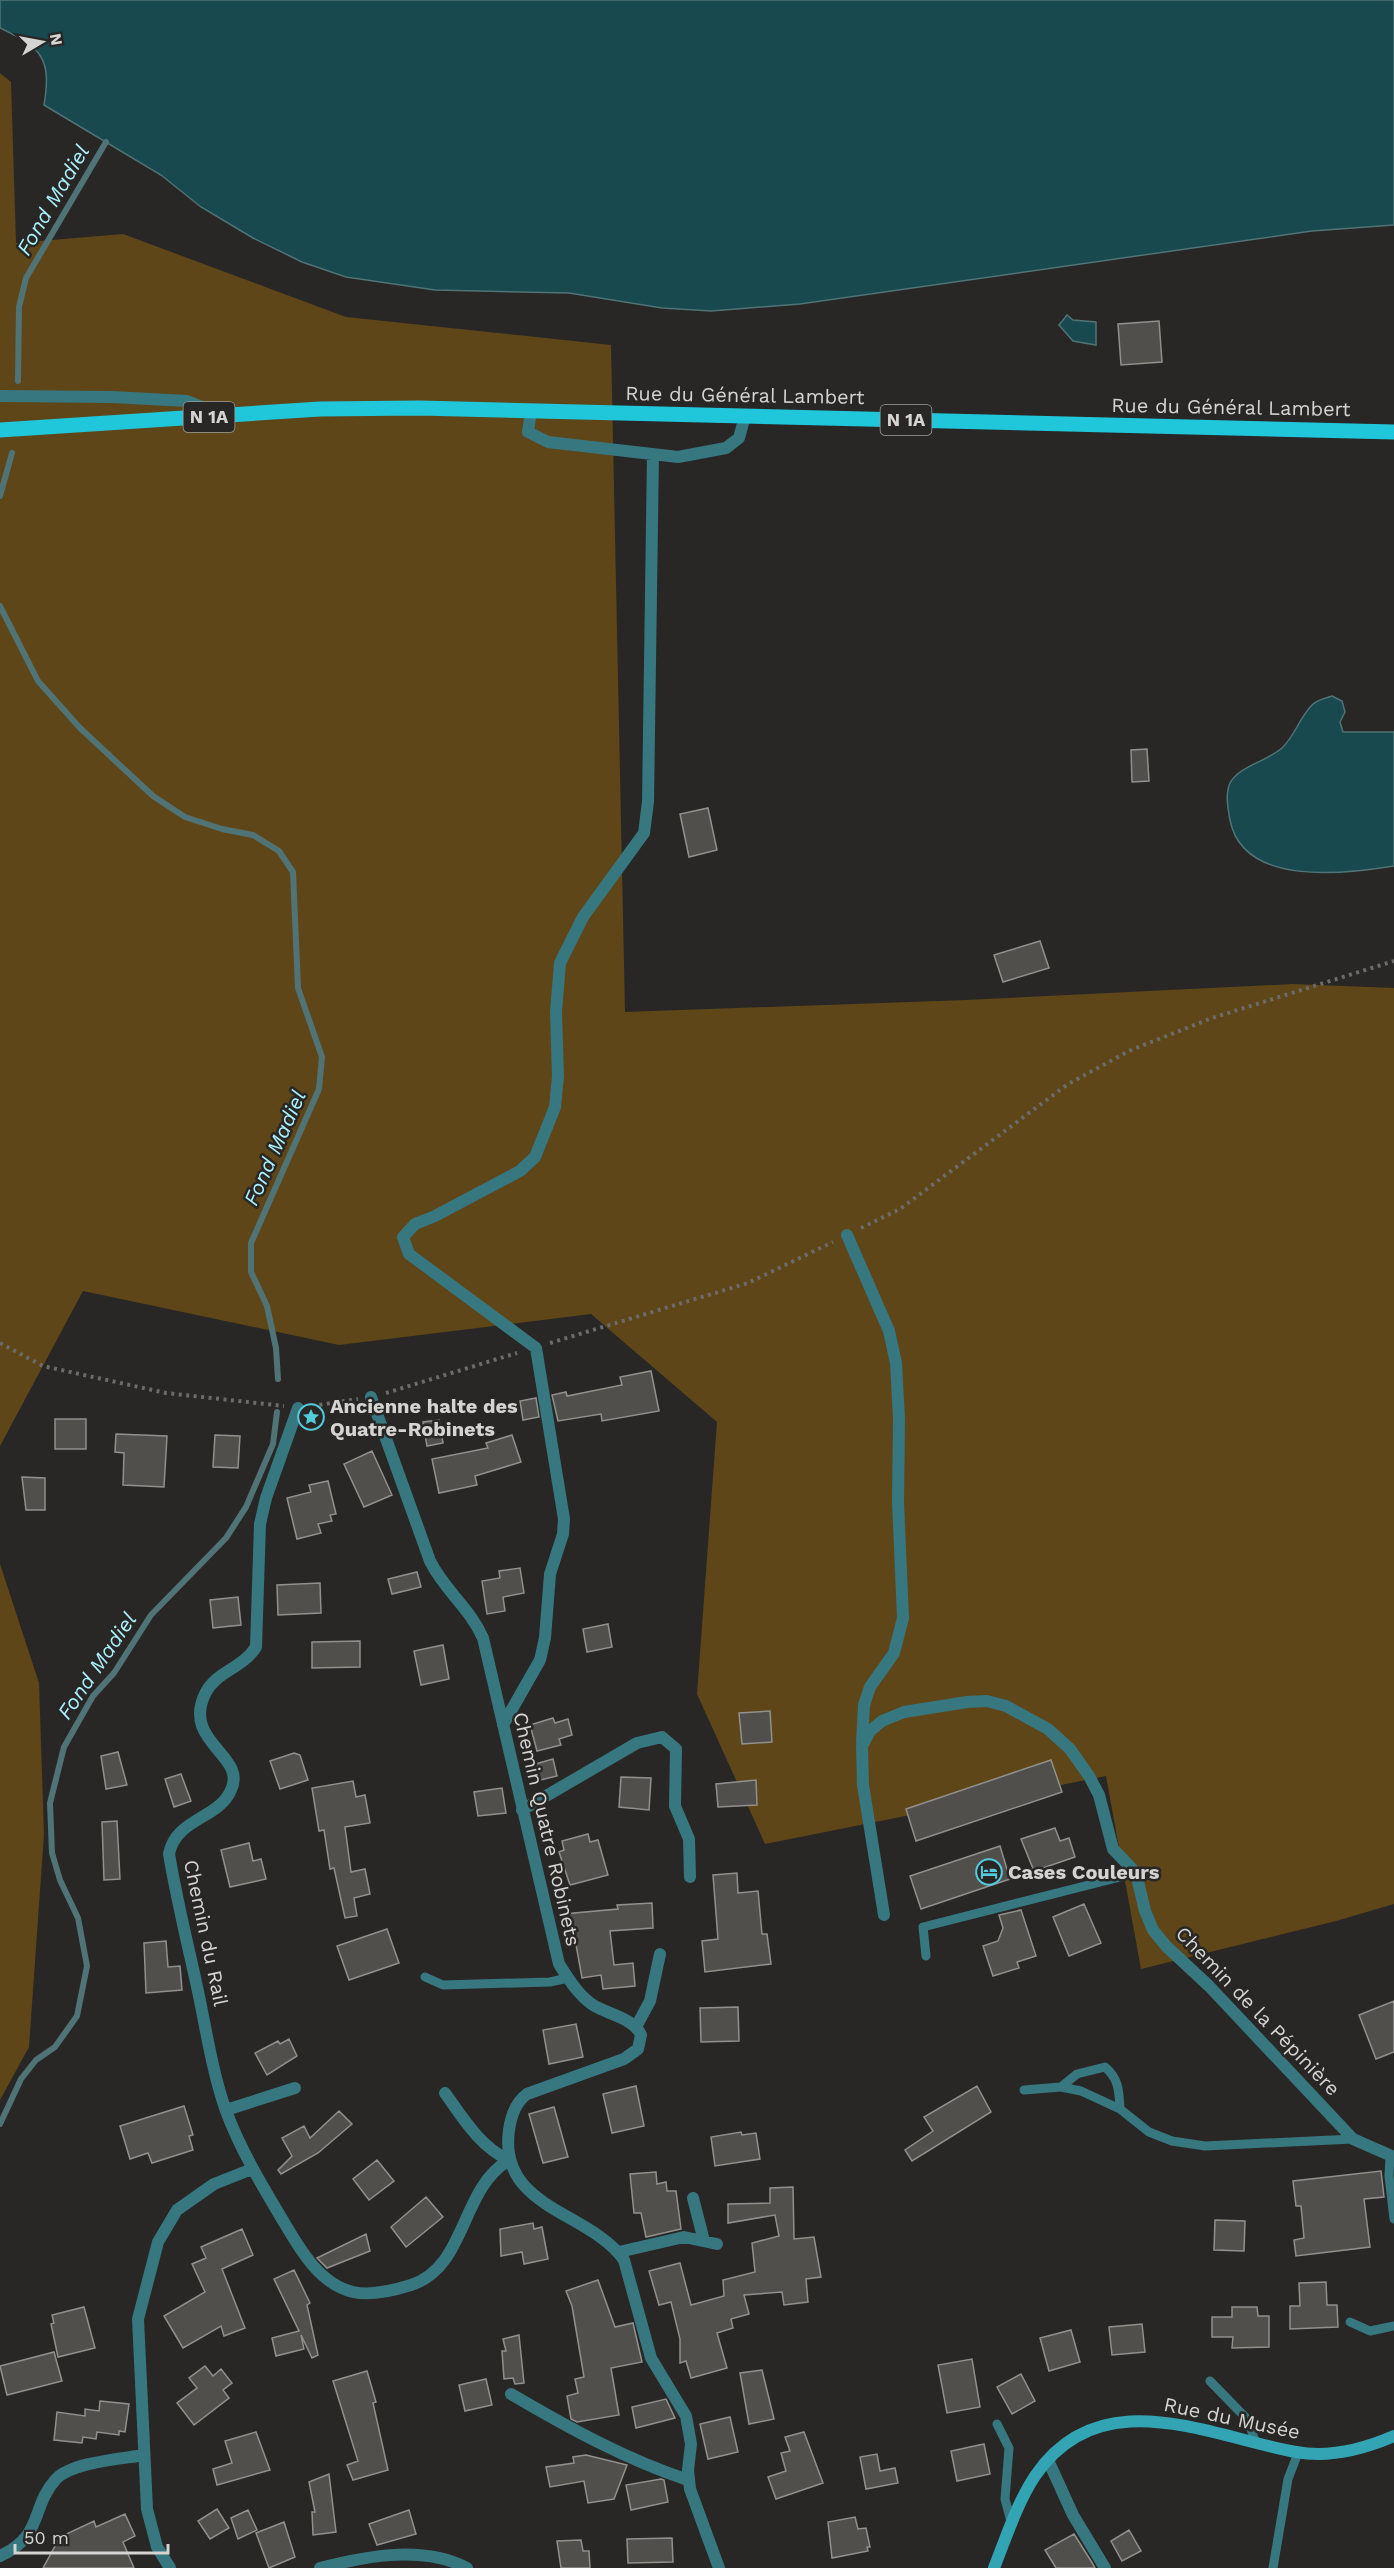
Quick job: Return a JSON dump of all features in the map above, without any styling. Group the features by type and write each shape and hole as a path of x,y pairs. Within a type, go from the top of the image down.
{"main road":[{"name":"Rue du Général Lambert","path":"224,416 320,409 419,408 1394,432"},
{"name":"N 1A","path":"0,430 224,416"},
{"name":"Rue du Musée","path":"994,2568 1035,2477 1048,2460 1069,2442 1094,2429 1121,2423 1154,2420 1187,2425 1298,2453 1340,2453 1374,2445 1394,2436"}],"street":[{"name":"N 1a","path":"0,396 112,397 187,401 224,416"},
{"path":"531,411 528,432 548,442 678,457 726,448 739,438 745,416"},
{"path":"503,1725 540,1660 545,1638 550,1574 564,1519 536,1348 409,1254 403,1237 415,1224 435,1216 520,1171 535,1156 555,1107 558,1076 556,1012 560,963 583,917 644,832 648,802 653,454"},
{"path":"847,1235 889,1331 896,1364 899,1419 898,1502 903,1618 894,1653 870,1687 864,1705 862,1746 863,1785 884,1915"},
{"name":"Chemin Quatre Robinets","path":"371,1397 430,1561 441,1583 475,1620 483,1638 553,1949 568,1978 591,2004 636,2027"},
{"name":"Chemin du Rail","path":"298,1408 266,1498 260,1524 256,1647 239,1666 212,1681 204,1695 200,1711 207,1739 230,1762 234,1782 225,1800 176,1836 169,1854 216,2075 226,2110 252,2169 298,2246 324,2277 354,2293 377,2292 412,2285 442,2265 456,2241 474,2200 490,2175 508,2160"},
{"name":"Chemin de la Pépinière","path":"862,1746 870,1731 882,1721 904,1713 968,1702 987,1701 1006,1706 1048,1729 1070,1749 1099,1795 1113,1849 1136,1874 1145,1911 1153,1930 1353,2139 1392,2157"},
{"path":"522,1810 637,1743 662,1737 676,1749 675,1806 689,1839 690,1877"},
{"path":"660,1954 650,2001 636,2027 641,2040 634,2053 527,2094 520,2099 510,2123 508,2160 516,2177 531,2191 619,2252 628,2268 651,2358 687,2416 691,2444 688,2480 719,2568"},
{"path":"226,2110 295,2088"},
{"path":"445,2094 484,2145 508,2160"},
{"path":"170,2568 150,2528 144,2456 138,2319 158,2242 177,2210 195,2195 214,2184 252,2169"},
{"path":"693,2198 704,2241"},
{"path":"619,2252 684,2237 717,2244"},
{"path":"511,2394 596,2443 644,2465 688,2480"},
{"path":"0,2556 24,2540 34,2525 44,2497 56,2478 75,2468 144,2456"},
{"path":"1048,2460 1073,2515 1105,2568"},
{"path":"320,2568 391,2555 440,2558 467,2568"}],"lane":[{"path":"926,1956 922,1927 1136,1874"},
{"path":"425,1977 442,1985 451,1986 550,1982 568,1978"},
{"path":"1061,2087 1077,2074 1105,2067 1115,2075 1119,2089 1120,2109"},
{"path":"1024,2090 1061,2087 1081,2091 1120,2109 1149,2132 1172,2141 1205,2146 1353,2139"},
{"path":"1392,2157 1389,2176 1394,2219"},
{"path":"1350,2322 1370,2331 1394,2326"},
{"path":"1210,2381 1248,2420 1255,2441"},
{"path":"997,2424 1009,2448 1005,2499 1012,2524"},
{"path":"1273,2568 1287,2488 1298,2453"}],"path":[{"path":"0,1343 43,1366 166,1393 298,1408 371,1397 748,1283 900,1209 1068,1084 1131,1050 1212,1018 1394,961"}],"shaded area":[{"path":"0,73 11,82 16,243 123,234 346,317 611,345 625,1012 966,1000 1293,984 1394,988 1394,1904 1336,1921 1141,1969 1106,1776 765,1844 697,1694 717,1422 591,1314 339,1345 83,1291 0,1446"},
{"path":"0,1564 39,1683 44,1834 29,2047 0,2100"}],"water":[{"path":"0,0 1394,0 1394,225 1312,231 800,304 711,311 662,308 569,293 435,290 346,277 302,262 253,238 201,207 161,175 44,105 46,76 44,65 34,48 0,28"},
{"path":"1067,315 1073,320 1096,322 1096,345 1073,341 1059,325"},
{"path":"1332,696 1342,701 1345,712 1340,722 1343,732 1394,732 1394,866 1324,873 1275,866 1254,857 1239,842 1230,820 1227,801 1230,783 1247,767 1283,747 1312,705"}],"building":[{"path":"1159,321 1162,362 1121,365 1118,324"},
{"path":"1147,749 1149,781 1132,782 1131,750"},
{"path":"708,808 717,850 689,857 680,814"},
{"path":"1040,941 1049,968 1003,982 994,955"},
{"path":"651,1371 659,1411 602,1421 601,1414 558,1421 552,1395 566,1392 567,1396 622,1385 620,1377"},
{"path":"536,1398 539,1417 523,1420 520,1401"},
{"path":"55,1419 86,1419 86,1449 55,1449"},
{"path":"439,1420 443,1443 427,1446 423,1422"},
{"path":"116,1434 167,1436 164,1487 123,1485 124,1453 115,1452"},
{"path":"215,1435 240,1436 238,1468 213,1467"},
{"path":"512,1435 521,1462 475,1476 477,1485 439,1493 432,1459 488,1448 486,1443"},
{"path":"372,1451 392,1495 364,1507 344,1464"},
{"path":"22,1477 45,1478 45,1510 26,1510"},
{"path":"328,1481 336,1514 330,1515 332,1521 318,1524 321,1533 297,1539 287,1498 311,1492 309,1485"},
{"path":"520,1568 524,1593 503,1597 505,1611 487,1614 482,1581 500,1578 499,1571"},
{"path":"417,1572 421,1587 392,1594 388,1579"},
{"path":"320,1583 321,1613 278,1615 277,1585"},
{"path":"238,1597 241,1625 213,1628 210,1600"},
{"path":"608,1624 612,1647 587,1652 583,1629"},
{"path":"360,1641 360,1667 312,1668 312,1642"},
{"path":"443,1645 449,1679 421,1685 414,1651"},
{"path":"770,1711 772,1742 742,1744 739,1713"},
{"path":"553,1718 555,1723 568,1719 572,1735 559,1739 561,1745 537,1751 530,1725"},
{"path":"118,1752 127,1785 106,1789 101,1756"},
{"path":"294,1753 300,1755 308,1780 280,1789 270,1761"},
{"path":"553,1759 557,1776 536,1781 532,1765"},
{"path":"1051,1760 1062,1792 916,1841 906,1809"},
{"path":"181,1774 191,1801 174,1807 165,1779"},
{"path":"621,1777 651,1778 649,1810 619,1807"},
{"path":"756,1780 757,1805 718,1807 716,1784"},
{"path":"353,1781 356,1797 365,1795 370,1823 345,1827 351,1872 365,1869 370,1894 354,1898 357,1916 345,1918 334,1868 330,1869 324,1830 319,1831 312,1788"},
{"path":"502,1788 506,1813 478,1816 474,1792"},
{"path":"117,1821 120,1879 104,1880 102,1822"},
{"path":"1055,1828 1060,1841 1069,1838 1075,1857 1034,1871 1021,1839"},
{"path":"588,1834 590,1842 598,1840 608,1875 570,1885 559,1852 564,1850 562,1841"},
{"path":"249,1843 253,1861 261,1859 266,1879 230,1887 221,1850"},
{"path":"1000,1846 1010,1879 921,1909 910,1876"},
{"path":"737,1873 738,1893 758,1891 762,1934 767,1934 771,1964 705,1972 702,1941 718,1939 713,1875"},
{"path":"652,1903 653,1928 610,1931 614,1965 633,1963 635,1986 603,1989 601,1975 582,1978 575,1939 566,1939 563,1914 618,1909 617,1905"},
{"path":"1084,1904 1101,1943 1069,1956 1053,1917"},
{"path":"1021,1910 1036,1956 1017,1962 1019,1968 993,1976 983,1946 998,1941 1003,1928 999,1915"},
{"path":"387,1929 399,1963 349,1980 337,1946"},
{"path":"166,1941 168,1967 180,1966 182,1990 146,1993 144,1943"},
{"path":"1394,2001 1394,2052 1376,2059 1359,2015"},
{"path":"738,2007 739,2041 701,2042 700,2008"},
{"path":"576,2024 583,2057 549,2064 543,2030"},
{"path":"289,2039 297,2056 267,2075 255,2053 278,2041 280,2044"},
{"path":"636,2086 644,2126 612,2133 603,2094"},
{"path":"977,2086 991,2112 912,2161 905,2150 933,2131 924,2117"},
{"path":"184,2106 193,2135 189,2136 193,2150 152,2163 148,2153 130,2159 120,2126"},
{"path":"554,2107 568,2157 543,2163 529,2114"},
{"path":"339,2111 352,2124 318,2153 281,2174 278,2170 292,2156 282,2138 304,2126 310,2138"},
{"path":"741,2132 742,2135 756,2133 760,2159 715,2166 711,2137"},
{"path":"377,2160 394,2181 369,2200 353,2179"},
{"path":"1381,2171 1384,2197 1364,2199 1370,2247 1296,2256 1294,2240 1304,2238 1301,2206 1296,2206 1293,2181"},
{"path":"656,2172 657,2184 666,2182 667,2191 676,2191 681,2229 646,2237 641,2213 634,2213 630,2174"},
{"path":"793,2187 794,2239 814,2237 821,2277 806,2279 808,2302 784,2305 782,2292 744,2295 749,2314 731,2319 733,2328 717,2333 727,2368 691,2378 686,2361 680,2363 680,2339 671,2302 659,2305 649,2271 680,2263 691,2305 724,2296 723,2280 755,2272 752,2243 779,2236 775,2215 728,2223 728,2204 770,2203 770,2188"},
{"path":"426,2197 443,2217 406,2247 391,2227"},
{"path":"1215,2220 1245,2221 1244,2251 1214,2250"},
{"path":"533,2223 534,2229 542,2227 548,2259 524,2264 522,2252 501,2256 500,2229"},
{"path":"242,2229 253,2255 222,2269 245,2328 224,2336 221,2326 183,2348 164,2316 205,2292 192,2264 206,2258 201,2247"},
{"path":"366,2234 370,2251 327,2268 317,2258"},
{"path":"294,2270 310,2303 307,2305 318,2355 312,2358 301,2335 304,2349 276,2356 272,2338 299,2331 274,2279"},
{"path":"598,2280 615,2327 633,2323 642,2362 611,2368 619,2415 577,2422 571,2419 567,2396 578,2393 575,2379 584,2377 572,2306 566,2291"},
{"path":"1326,2282 1327,2305 1337,2305 1338,2327 1290,2329 1290,2306 1300,2306 1299,2283"},
{"path":"84,2307 95,2348 58,2357 51,2324 54,2323 52,2315"},
{"path":"1232,2307 1257,2307 1258,2316 1269,2316 1269,2347 1232,2348 1233,2337 1212,2337 1212,2317 1232,2317"},
{"path":"1142,2324 1145,2352 1112,2355 1109,2327"},
{"path":"1071,2330 1080,2362 1049,2371 1040,2338"},
{"path":"519,2335 524,2383 515,2384 513,2378 504,2379 502,2351 506,2351 503,2339"},
{"path":"54,2352 62,2381 7,2395 0,2366"},
{"path":"972,2359 980,2407 947,2413 938,2365"},
{"path":"205,2366 213,2376 221,2369 232,2383 223,2390 229,2398 194,2425 177,2403 197,2388 189,2378"},
{"path":"762,2370 774,2419 749,2424 740,2373"},
{"path":"367,2371 376,2402 373,2403 388,2470 353,2480 347,2465 358,2461 333,2381"},
{"path":"1021,2374 1035,2401 1012,2414 997,2387"},
{"path":"486,2379 492,2405 465,2411 459,2385"},
{"path":"666,2399 675,2418 636,2428 632,2407"},
{"path":"100,2401 129,2404 125,2432 119,2431 119,2435 97,2432 96,2439 83,2437 82,2443 54,2440 57,2412 85,2416 85,2409 99,2411"},
{"path":"730,2417 738,2452 708,2459 700,2424"},
{"path":"256,2432 270,2470 217,2485 213,2469 232,2463 225,2441"},
{"path":"804,2432 823,2483 776,2499 768,2477 786,2471 781,2453 790,2451 785,2437"},
{"path":"984,2444 990,2474 957,2481 951,2451"},
{"path":"877,2454 880,2471 895,2468 898,2483 866,2489 860,2457"},
{"path":"586,2455 627,2465 614,2499 588,2503 584,2481 550,2487 546,2467 574,2463 573,2457"},
{"path":"329,2474 336,2532 313,2535 312,2512 315,2512 309,2482"},
{"path":"664,2480 668,2502 631,2510 626,2485"},
{"path":"217,2509 229,2528 210,2539 198,2521"},
{"path":"248,2510 257,2530 238,2539 231,2518"},
{"path":"409,2510 416,2534 377,2545 369,2524"},
{"path":"125,2514 135,2536 123,2542 134,2568 43,2568 60,2537 94,2521 96,2527"},
{"path":"855,2517 858,2529 866,2528 870,2547 867,2547 868,2551 832,2558 828,2522"},
{"path":"284,2522 295,2557 269,2568 256,2533"},
{"path":"1129,2530 1141,2551 1122,2561 1111,2541"},
{"path":"1074,2534 1095,2568 1056,2568 1045,2550"},
{"path":"672,2538 673,2562 628,2563 627,2539"},
{"path":"581,2540 583,2551 589,2551 590,2568 561,2568 557,2541"}],"waterway":[{"name":"Fond Madiel","path":"18,381 19,307 26,278 106,142"},
{"name":"Fond Madiel","path":"0,496 12,453"},
{"name":"Fond Madiel","path":"0,606 38,681 80,728 153,796 185,817 222,829 253,835 279,851 293,872 298,988 322,1057 319,1089 251,1243 251,1272 267,1306 276,1348 278,1379"},
{"name":"Fond Madiel","path":"0,2124 21,2079 36,2060 55,2047 77,2016 87,1966 78,1918 60,1880 52,1853 50,1803 64,1747 93,1696 114,1673 151,1615 226,1538 246,1507 273,1444 277,1412"}],"place":[{"name":"Ancienne halte des Quatre-Robinets","path":"311,1417"},
{"name":"Cases Couleurs","path":"989,1872"}]}
